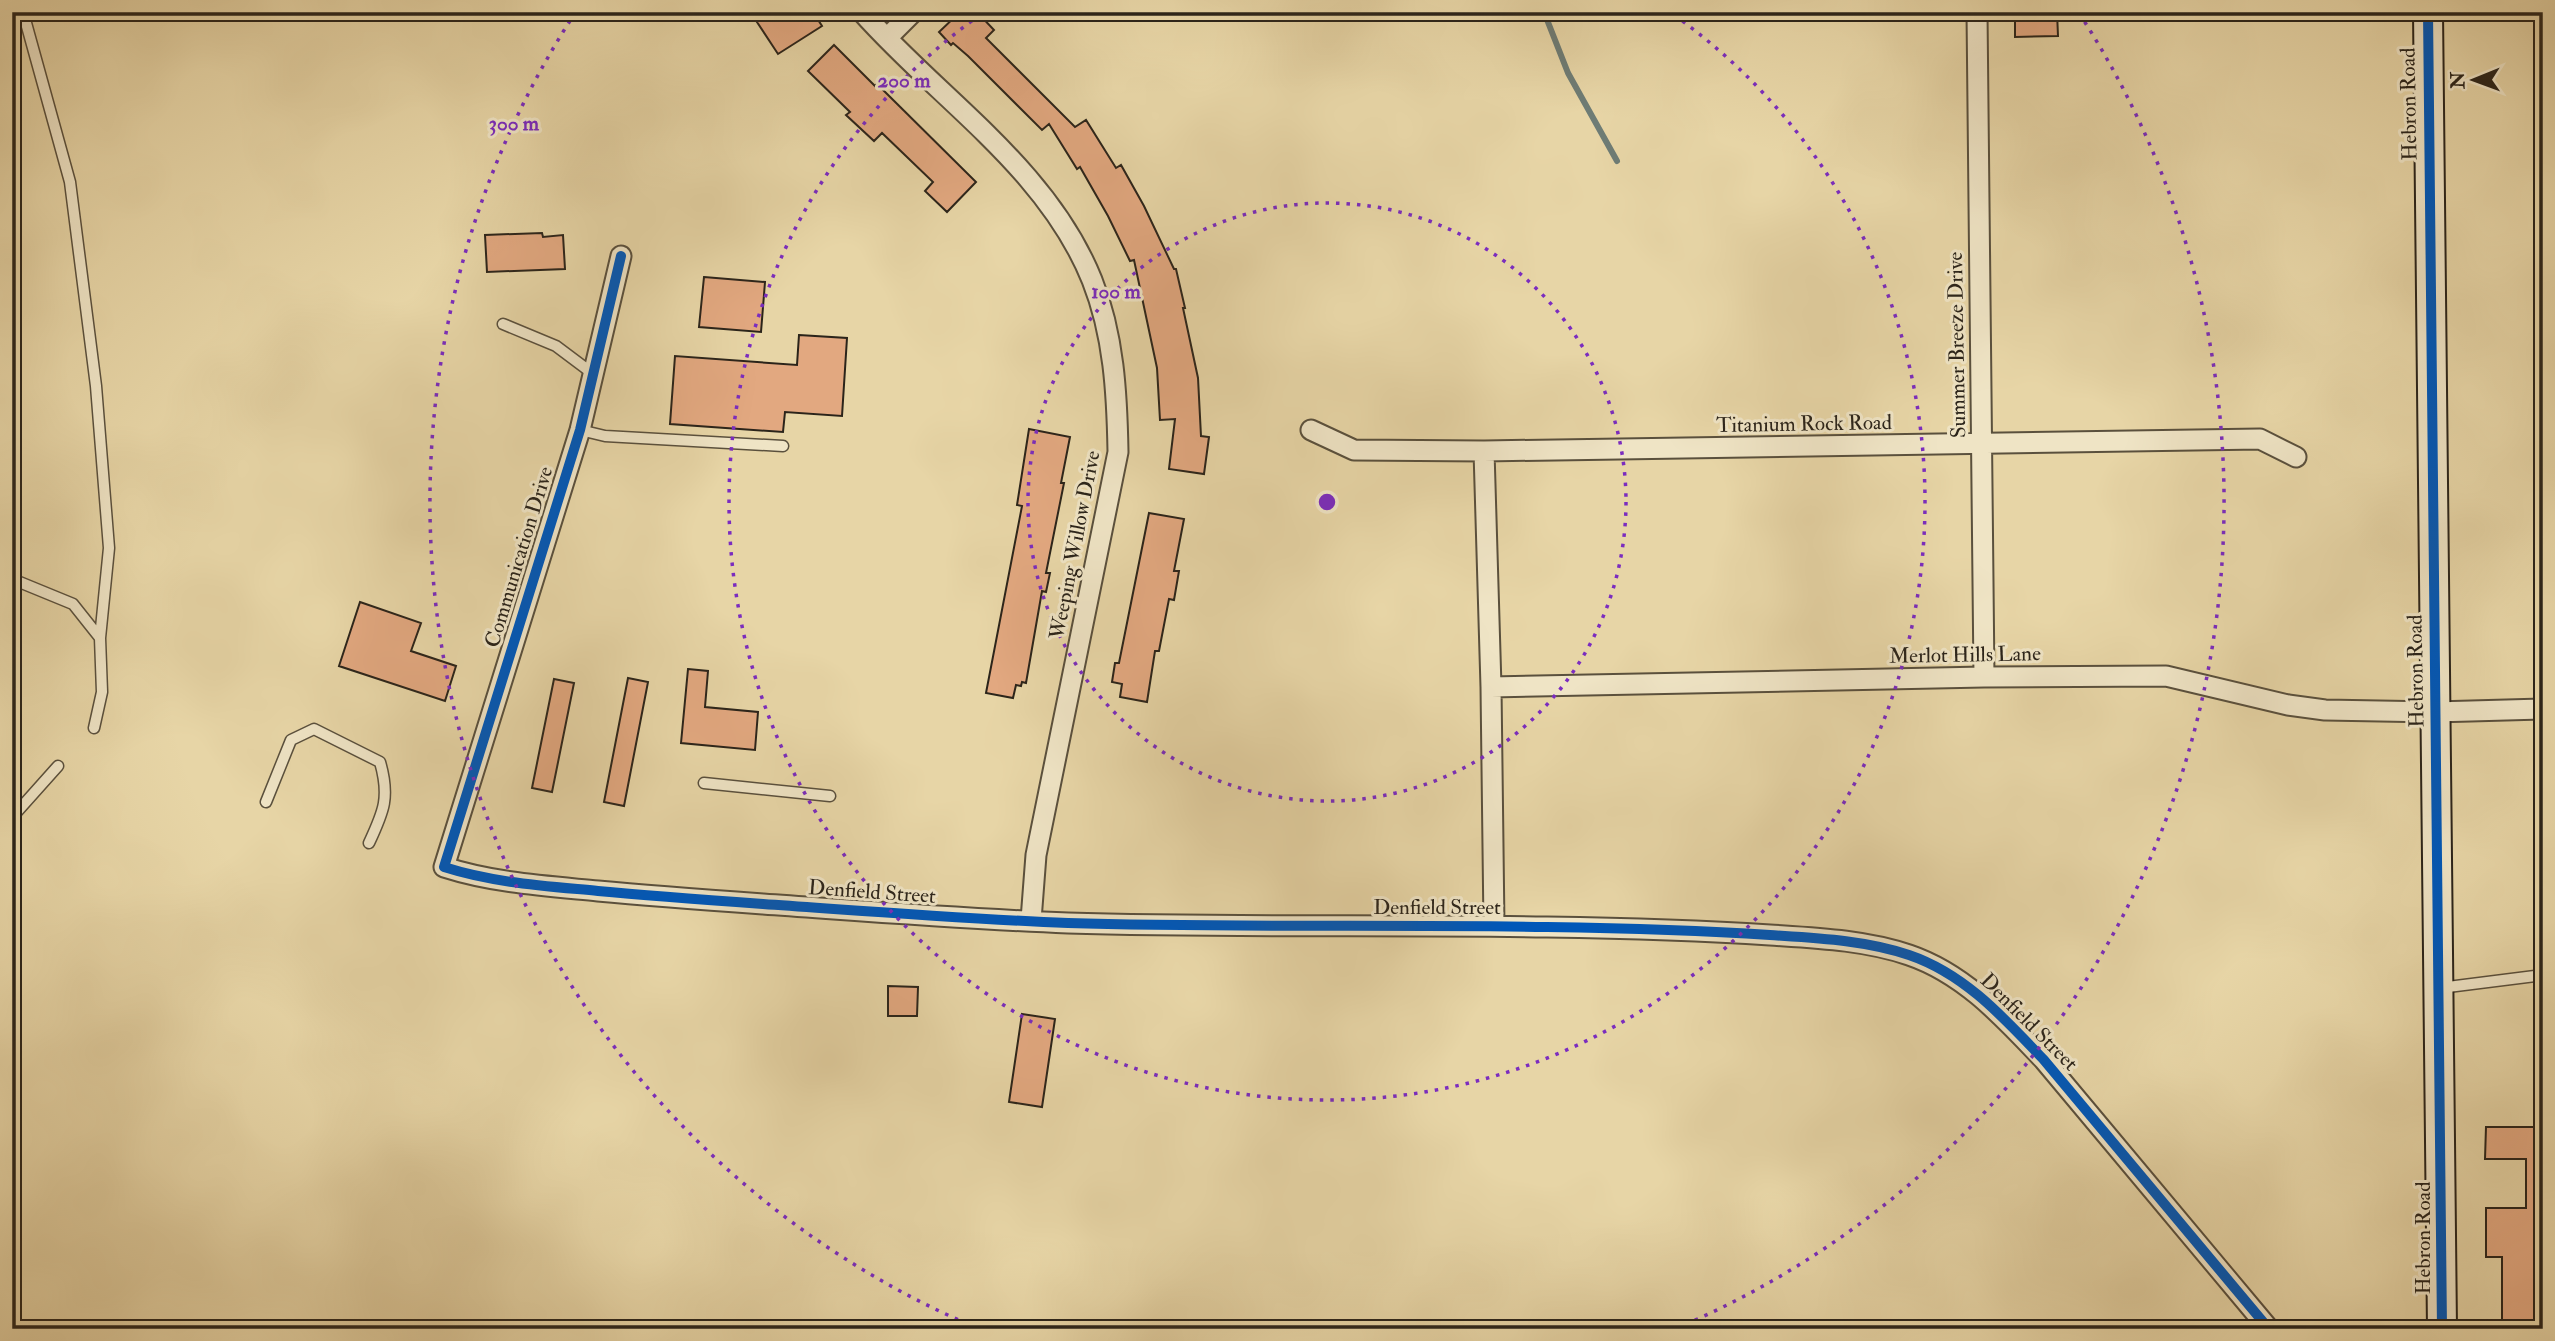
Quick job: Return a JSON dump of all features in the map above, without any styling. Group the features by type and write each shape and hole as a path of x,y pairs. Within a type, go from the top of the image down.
{"street":[{"name":"Weeping Willow Drive","path":"862,12 1007,154 1040,191 1066,229 1092,279 1113,358 1118,452 1036,855 1031,920"},
{"path":"887,38 913,12"},
{"name":"Summer Breeze Drive","path":"1977,12 1984,677"},
{"name":"Hebron Road","path":"2428,12 2442,1329"},
{"name":"Communication Drive","path":"444,867 580,430 621,256"},
{"name":"Titanium Rock Road","path":"1311,430 1354,450 1484,451 2260,439 2296,457"},
{"path":"1484,451 1494,926"},
{"name":"Merlot Hills Lane","path":"1491,687 2166,676 2288,705 2325,710 2435,712 2543,709"},
{"name":"Denfield Street","path":"444,867 506,882 551,887 686,899 1031,920 1706,931 1818,938 1880,947 1923,960 1979,994 2044,1060 2269,1329"}],"lane":[{"path":"23,12 71,182 96,386 109,548 100,638 102,692 94,728"},
{"path":"503,324 556,346 592,373"},
{"path":"580,430 606,436 783,446"},
{"path":"12,579 73,604 100,638"},
{"path":"266,802 290,740 314,729 380,762 387,787 380,820 369,843"},
{"path":"12,813 16,813 58,766"},
{"path":"704,783 830,796"},
{"path":"2440,989 2543,975"}],"building":[{"path":"774,12 813,12 822,26 778,54 757,22"},
{"path":"960,12 977,12 994,30 986,38 1075,127 1086,120 1116,168 1121,165 1144,206 1176,269 1185,308 1198,378 1201,436 1209,437 1204,474 1169,469 1175,419 1160,420 1157,368 1134,260 1130,261 1080,167 1077,169 1049,124 1042,130 968,56 953,43 951,45 939,32"},
{"path":"2015,12 2057,12 2058,36 2015,37"},
{"path":"834,45 976,182 947,212 925,191 933,182 882,133 874,141 846,115 850,112 808,71"},
{"path":"542,233 543,237 563,235 565,269 487,272 485,235"},
{"path":"704,277 765,282 761,332 699,327"},
{"path":"799,335 847,338 842,416 785,412 783,432 670,424 675,356 797,365"},
{"path":"1029,429 1070,437 1046,573 1050,573 1046,592 1042,591 1026,683 1016,685 1013,698 986,693 1022,506 1017,505"},
{"path":"1149,513 1184,519 1174,571 1179,571 1174,600 1169,599 1159,651 1155,651 1147,702 1120,697 1122,684 1112,682 1115,663 1119,663"},
{"path":"360,602 421,623 411,651 456,666 445,701 339,666"},
{"path":"688,669 708,671 705,707 758,712 755,750 681,743"},
{"path":"628,678 648,682 624,806 604,802"},
{"path":"554,679 574,683 552,792 532,788"},
{"path":"888,986 918,987 917,1016 888,1016"},
{"path":"1022,1014 1055,1019 1042,1107 1009,1102"},
{"path":"2486,1127 2543,1127 2543,1329 2502,1329 2502,1257 2486,1257 2486,1208 2526,1208 2526,1159 2485,1159"}],"waterway":[{"path":"1544,12 1568,73 1617,161"}],"cycle path":[{"path":"2428,12 2442,1329"},
{"path":"621,256 580,430 444,867 501,880 559,887 992,919 1248,926 1487,926 1658,930 1823,939 1892,950 1929,963 1966,985 2014,1029 2044,1060 2269,1329"}]}
